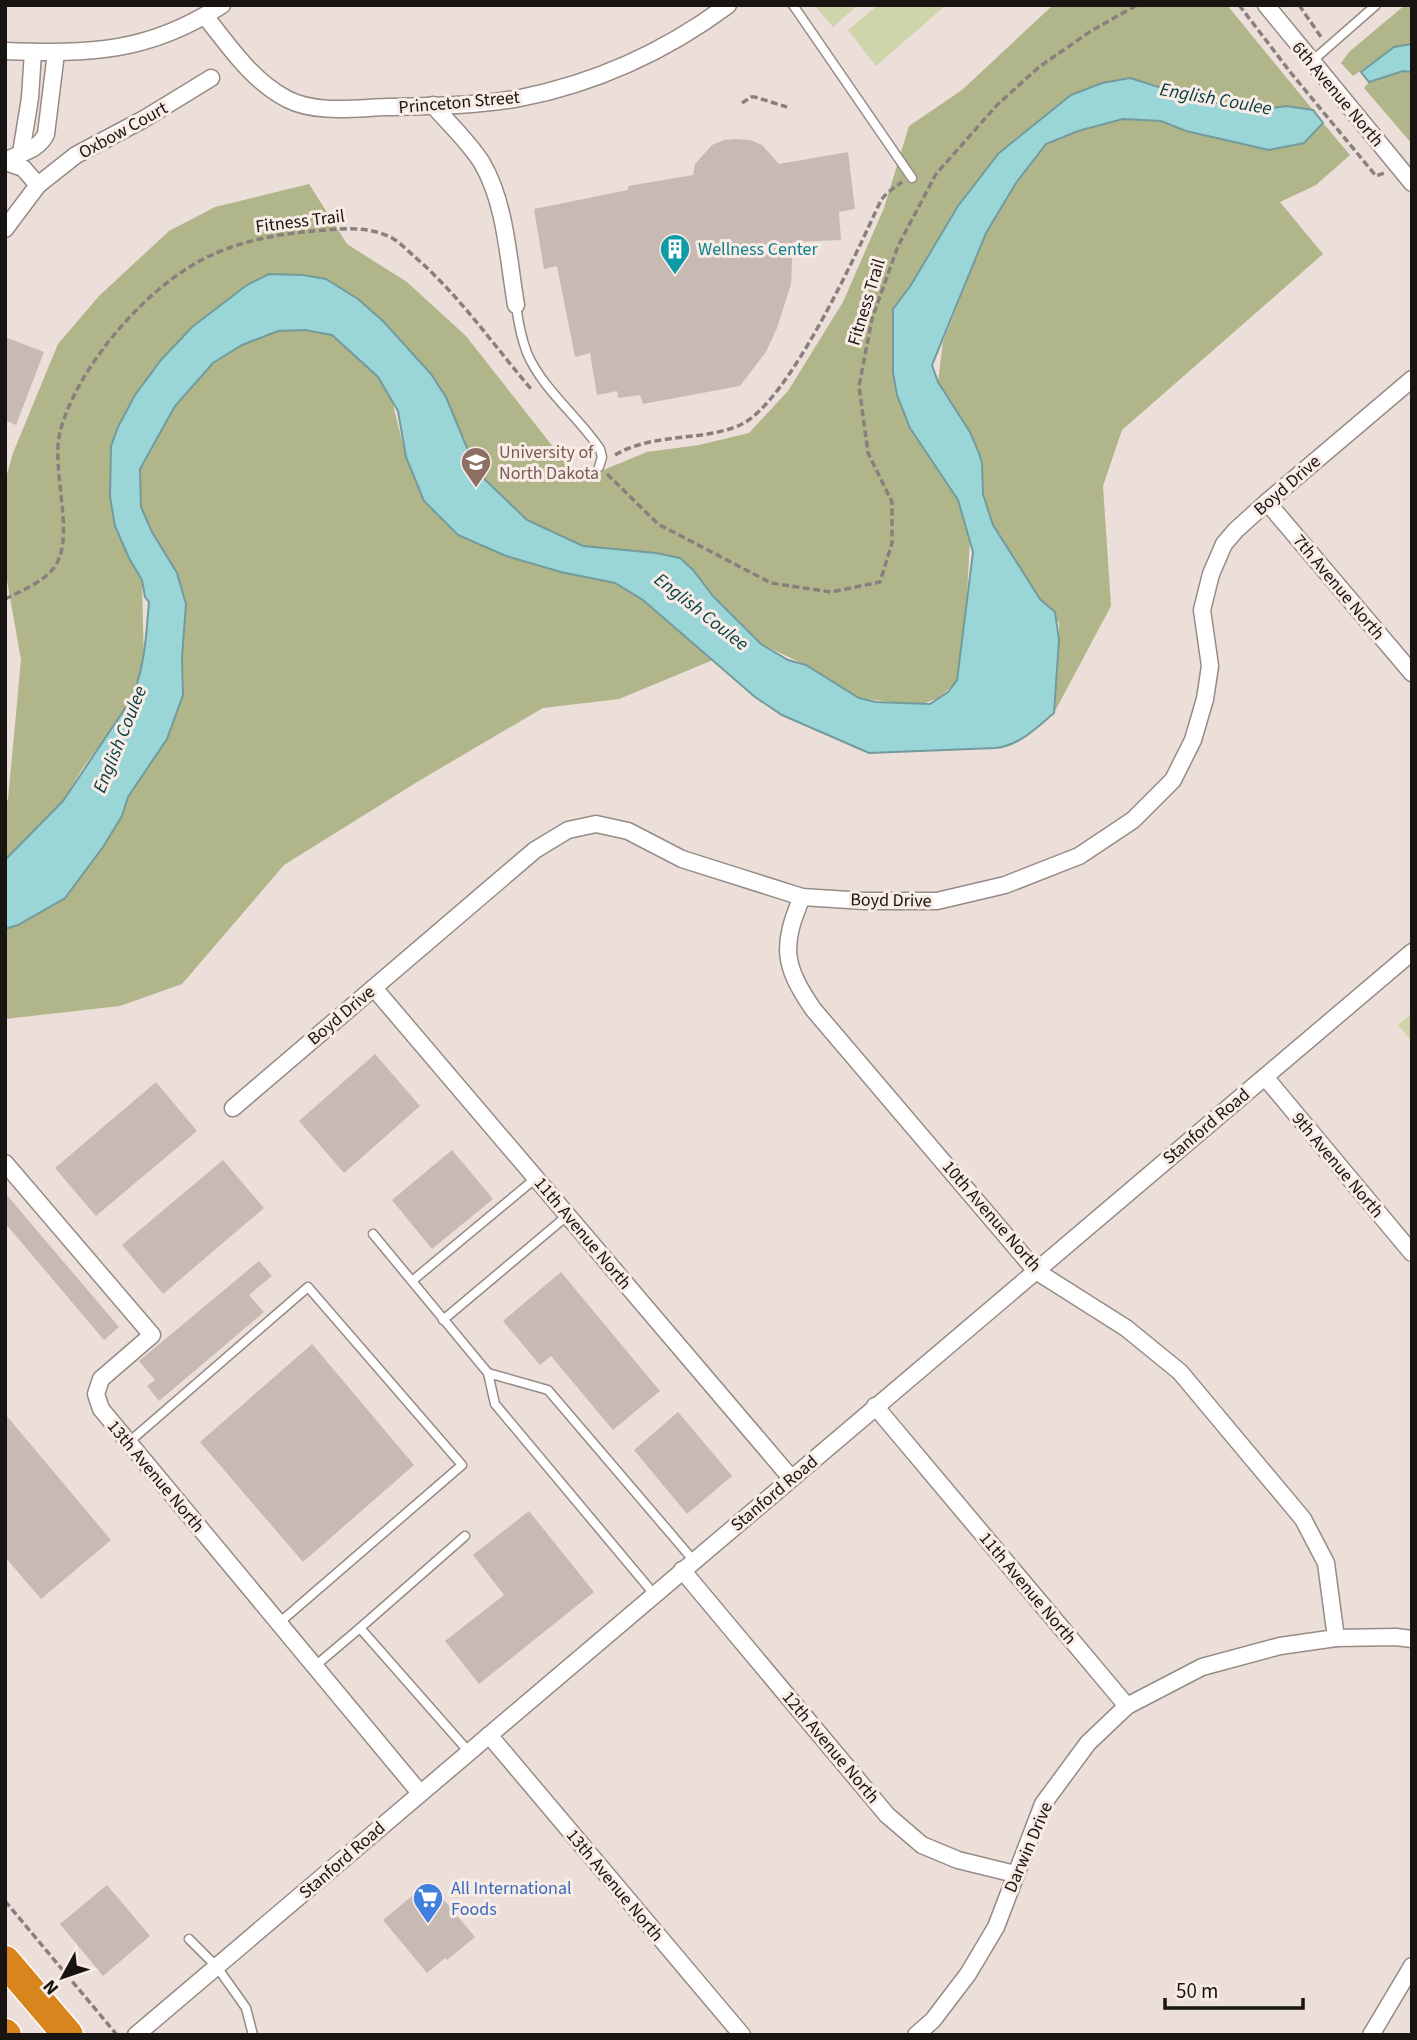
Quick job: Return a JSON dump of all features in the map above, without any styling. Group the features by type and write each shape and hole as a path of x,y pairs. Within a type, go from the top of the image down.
{"highway":[{"path":"5,1961 68,2035"}],"street":[{"path":"5,51 56,53 123,48 171,33 222,5"},
{"name":"Princeton Street","path":"205,16 263,85 305,106 336,109 518,98 633,63 675,41 728,5"},
{"name":"6th Avenue North","path":"1266,5 1412,183"},
{"path":"21,153 30,98 33,52"},
{"path":"5,161 43,141 56,53"},
{"name":"Oxbow Court","path":"5,229 38,185 76,155 144,119 211,78"},
{"path":"433,105 482,163 490,182 500,210 516,304"},
{"path":"5,161 23,168 38,185"},
{"name":"Boyd Drive","path":"233,1108 535,850 568,830 596,824 628,831 682,859 802,897 865,901 937,901 1005,885 1079,856 1133,820 1173,780 1193,740 1205,699 1210,666 1202,610 1211,574 1224,544 1267,502 1412,379"},
{"name":"7th Avenue North","path":"1267,502 1412,673"},
{"name":"10th Avenue North","path":"802,897 790,925 787,954 797,985 813,1009 1036,1270 1126,1328 1180,1373 1303,1519 1326,1563 1336,1638"},
{"name":"Stanford Road","path":"136,2035 1412,952"},
{"name":"11th Avenue North","path":"374,988 791,1478"},
{"name":"9th Avenue North","path":"1265,1077 1412,1253"},
{"name":"13th Avenue North","path":"5,1163 152,1335 101,1379 96,1394 101,1409 421,1793"},
{"name":"11th Avenue North","path":"875,1406 1127,1706"},
{"name":"12th Avenue North","path":"688,1565 887,1815 922,1845 958,1860 1015,1874"},
{"name":"Darwin Drive","path":"916,2035 933,2020 968,1974 996,1927 1043,1804 1088,1743 1127,1706 1202,1667 1280,1646 1336,1638 1412,1639"},
{"name":"13th Avenue North","path":"489,1735 742,2035"},
{"path":"1371,2035 1412,1966"}],"lane":[{"path":"793,5 912,178"},
{"path":"1311,61 1377,5"},
{"path":"516,304 528,355 539,374 595,441 602,457 599,467"},
{"path":"412,1282 536,1178"},
{"path":"443,1320 568,1215"},
{"path":"373,1234 488,1373 495,1404 654,1594"},
{"path":"129,1443 308,1287 462,1465 279,1623"},
{"path":"488,1373 548,1390 688,1565"},
{"path":"316,1666 465,1536"},
{"path":"360,1628 469,1752"},
{"path":"189,1939 217,1967 246,2008 253,2035"}],"path":[{"name":"Fitness Trail","path":"936,174 912,178 897,186 881,200 795,365 761,411 740,425 723,430 641,443 617,453 599,467 658,524 772,583 831,592 880,582 892,543 892,502 868,453 859,386 872,319 898,246 936,174 997,105 1039,67 1091,31 1137,5"},
{"path":"1239,5 1291,73 1377,176 1399,168"},
{"path":"1299,5 1326,48"},
{"path":"742,103 755,97 787,107"},
{"name":"Fitness Trail","path":"5,599 39,581 57,564 63,543 58,476 60,432 79,386 97,354 165,284 210,255 252,240 314,231 372,229 395,240 434,274 532,390"},
{"path":"5,1901 117,2035"}],"green space":[{"path":"814,5 858,5 833,27"},
{"path":"878,5 946,5 876,66 848,30"},
{"path":"1053,5 1227,5 1313,110 1286,106 1253,111 1130,78 1071,95 999,153 958,206 911,285 893,309 970,538 966,615 957,681 939,698 919,705 858,698 806,665 761,644 680,558 583,546 527,520 477,472 446,397 431,374 384,322 358,299 326,279 192,327 161,360 135,395 118,427 142,581 144,662 137,687 120,718 82,769 63,801 5,860 5,803 8,799 21,660 5,569 5,481 13,453 58,344 99,296 169,231 215,207 309,184 347,244 407,282 466,336 579,480 647,452 699,445 749,433 788,391 843,302 884,208 909,126 962,90"},
{"path":"1405,5 1412,5 1412,44 1394,47 1353,76 1341,63 1349,52"},
{"path":"1403,71 1412,72 1412,144 1364,88 1369,82"},
{"path":"1123,119 1161,121 1186,131 1269,150 1304,143 1323,123 1350,155 1316,185 1280,202 1323,254 1122,430 1103,486 1111,606 1054,713 1059,623 1040,599 993,525 983,494 982,463 970,432 938,382 943,342 986,233 1016,183 1046,144 1078,131"},
{"path":"305,330 332,335 378,377 391,396 406,457 458,535 506,556 615,583 643,600 713,660 619,699 543,708 422,779 284,865 182,984 120,1006 5,1019 5,929 18,925 128,797 183,695 182,658 152,532 141,507 140,469 175,406 213,363 242,345 278,331"},
{"path":"1412,1013 1412,1042 1398,1025"}],"water":[{"path":"1412,44 1412,72 1403,71 1369,82 1361,72 1394,47"},
{"name":"English Coulee","path":"1130,78 1194,98 1253,111 1286,106 1313,110 1323,123 1304,143 1269,150 1186,131 1161,121 1123,119 1078,131 1046,144 1016,183 986,233 932,365 938,382 970,432 979,453 983,494 993,525 1040,599 1055,612 1059,640 1054,713 1034,730 1020,740 996,748 869,753 782,715 755,697 643,600 615,583 561,572 506,556 458,535 424,501 406,457 398,411 378,377 332,335 305,330 278,331 242,345 213,363 175,406 140,469 141,507 152,532 177,573 186,604 182,658 183,695 167,739 128,797 122,816 103,847 65,898 18,925 5,929 5,860 63,801 130,701 142,665 149,602 145,597 142,580 115,526 110,497 111,446 118,427 135,395 161,360 192,327 247,285 269,274 326,279 358,299 384,322 431,374 446,397 477,472 527,520 583,546 680,558 761,644 788,660 806,665 859,698 876,702 930,704 948,692 957,680 973,552 958,500 910,428 897,395 893,373 893,309 911,285 958,206 999,153 1071,95 1102,83"}],"building":[{"name":"Wellness Center","path":"735,139 750,140 762,145 779,164 848,152 855,209 839,212 841,240 793,242 791,284 777,328 766,352 740,386 643,404 640,395 618,398 617,391 597,395 590,353 575,357 557,266 544,269 534,209 628,190 628,186 693,175 695,164 712,145"},
{"path":"5,337 44,352 16,425 5,420"},
{"path":"375,1054 420,1106 344,1173 299,1121"},
{"path":"156,1082 197,1131 96,1216 55,1168"},
{"path":"452,1150 493,1199 432,1249 392,1200"},
{"path":"223,1160 264,1208 163,1294 122,1245"},
{"path":"5,1193 119,1327 104,1340 5,1223"},
{"path":"259,1261 272,1276 249,1295 264,1312 159,1401 147,1386 155,1380 139,1361"},
{"path":"561,1272 660,1391 613,1430 551,1356 540,1365 503,1321"},
{"path":"312,1344 414,1465 303,1562 200,1442"},
{"path":"678,1412 732,1476 687,1514 634,1450"},
{"path":"5,1414 111,1540 41,1599 5,1557"},
{"path":"529,1511 594,1592 479,1684 445,1641 504,1595 473,1555"},
{"path":"429,1882 475,1937 427,1973 383,1920"},
{"path":"107,1885 150,1936 103,1976 60,1924"}],"place":[{"name":"Wellness Center","path":"675,276"},
{"name":"University of North Dakota","path":"476,489"},
{"name":"All International Foods","path":"428,1925"}]}
